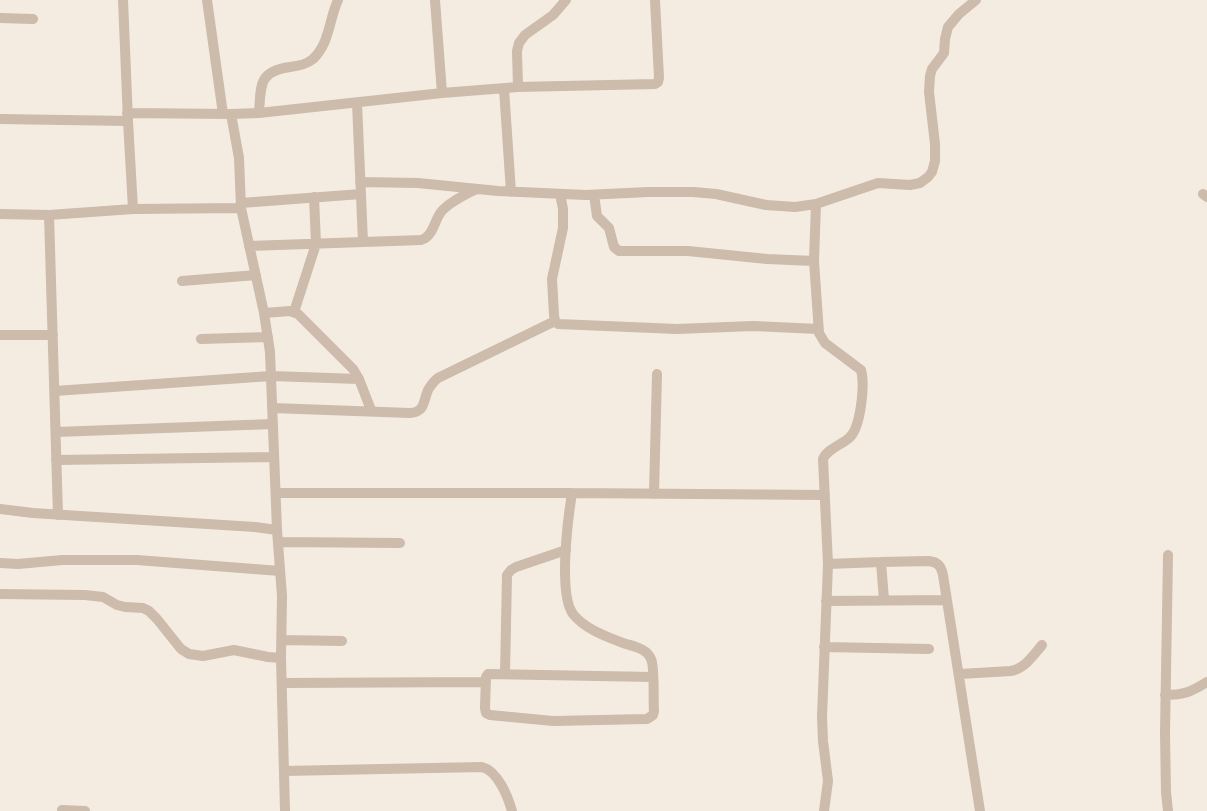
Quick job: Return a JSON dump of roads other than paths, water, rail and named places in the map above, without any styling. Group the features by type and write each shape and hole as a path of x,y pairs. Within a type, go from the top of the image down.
{"street":[{"path":"123,0 133,209"},
{"path":"207,0 227,114 239,158 241,205 268,337 277,530 282,596 281,658 285,811"},
{"path":"259,113 261,88 265,78 272,71 303,65 312,59 323,47 338,0"},
{"path":"435,0 442,93"},
{"path":"518,87 517,51 519,43 525,35 553,15 566,0"},
{"path":"0,119 259,113 442,93 518,87 656,83 659,78 655,0"},
{"path":"360,182 412,182 511,192 560,194 594,195 693,192 716,194 780,207 795,207 816,204 872,185 885,183 915,184 924,181 928,177 932,172 935,162 935,144 929,92 932,69 944,53 944,39 948,27 959,14 976,0"},
{"path":"0,18 33,19"},
{"path":"504,89 511,192"},
{"path":"357,103 363,242"},
{"path":"249,246 418,241 424,239 430,234 438,217 445,208 476,189"},
{"path":"0,214 49,214 241,205 314,197 361,194"},
{"path":"560,194 564,220 552,279 555,321 558,324 676,329 753,326 818,329"},
{"path":"594,195 597,216 609,228 614,247 620,250 676,250 767,259 814,261"},
{"path":"294,312 316,244 314,197"},
{"path":"816,204 814,261 818,329 821,339 825,343 857,366 862,372 862,402 854,432 849,439 827,453 824,456 823,462 828,564 822,731 828,781 824,811"},
{"path":"49,214 58,515"},
{"path":"182,281 256,276"},
{"path":"264,313 284,311 294,312 348,364 359,379 371,410"},
{"path":"272,408 418,411 422,407 429,388 438,378 555,321"},
{"path":"0,335 53,336"},
{"path":"202,339 268,337"},
{"path":"654,494 657,374"},
{"path":"55,391 271,376 359,379"},
{"path":"56,432 273,424"},
{"path":"56,460 274,457"},
{"path":"276,493 825,495"},
{"path":"572,493 568,518 566,550 565,582 568,602 573,614 591,629 605,636 638,648 647,653 652,659 653,677 654,710 652,717 647,719 553,721 490,715 486,713 486,675 488,674 653,677"},
{"path":"0,509 58,515 255,527 277,530"},
{"path":"279,542 400,543"},
{"path":"505,674 507,576 511,570 516,567 566,550"},
{"path":"1168,555 1165,694 1165,767 1168,811"},
{"path":"0,563 18,564 62,560 137,560 280,571"},
{"path":"881,562 884,600"},
{"path":"828,564 929,562 937,563 941,569 960,674 980,811"},
{"path":"0,594 90,595 102,597 117,605 143,608 149,611 181,649 189,654 203,656 234,650 281,658"},
{"path":"826,601 947,600"},
{"path":"282,640 342,641"},
{"path":"960,674 1017,670 1023,666 1042,645"},
{"path":"824,647 929,649"},
{"path":"282,683 486,682"},
{"path":"1165,694 1179,695 1188,693 1207,682"},
{"path":"284,771 482,767 490,770 500,784 508,798 512,811"},
{"path":"62,810 85,811"}]}
